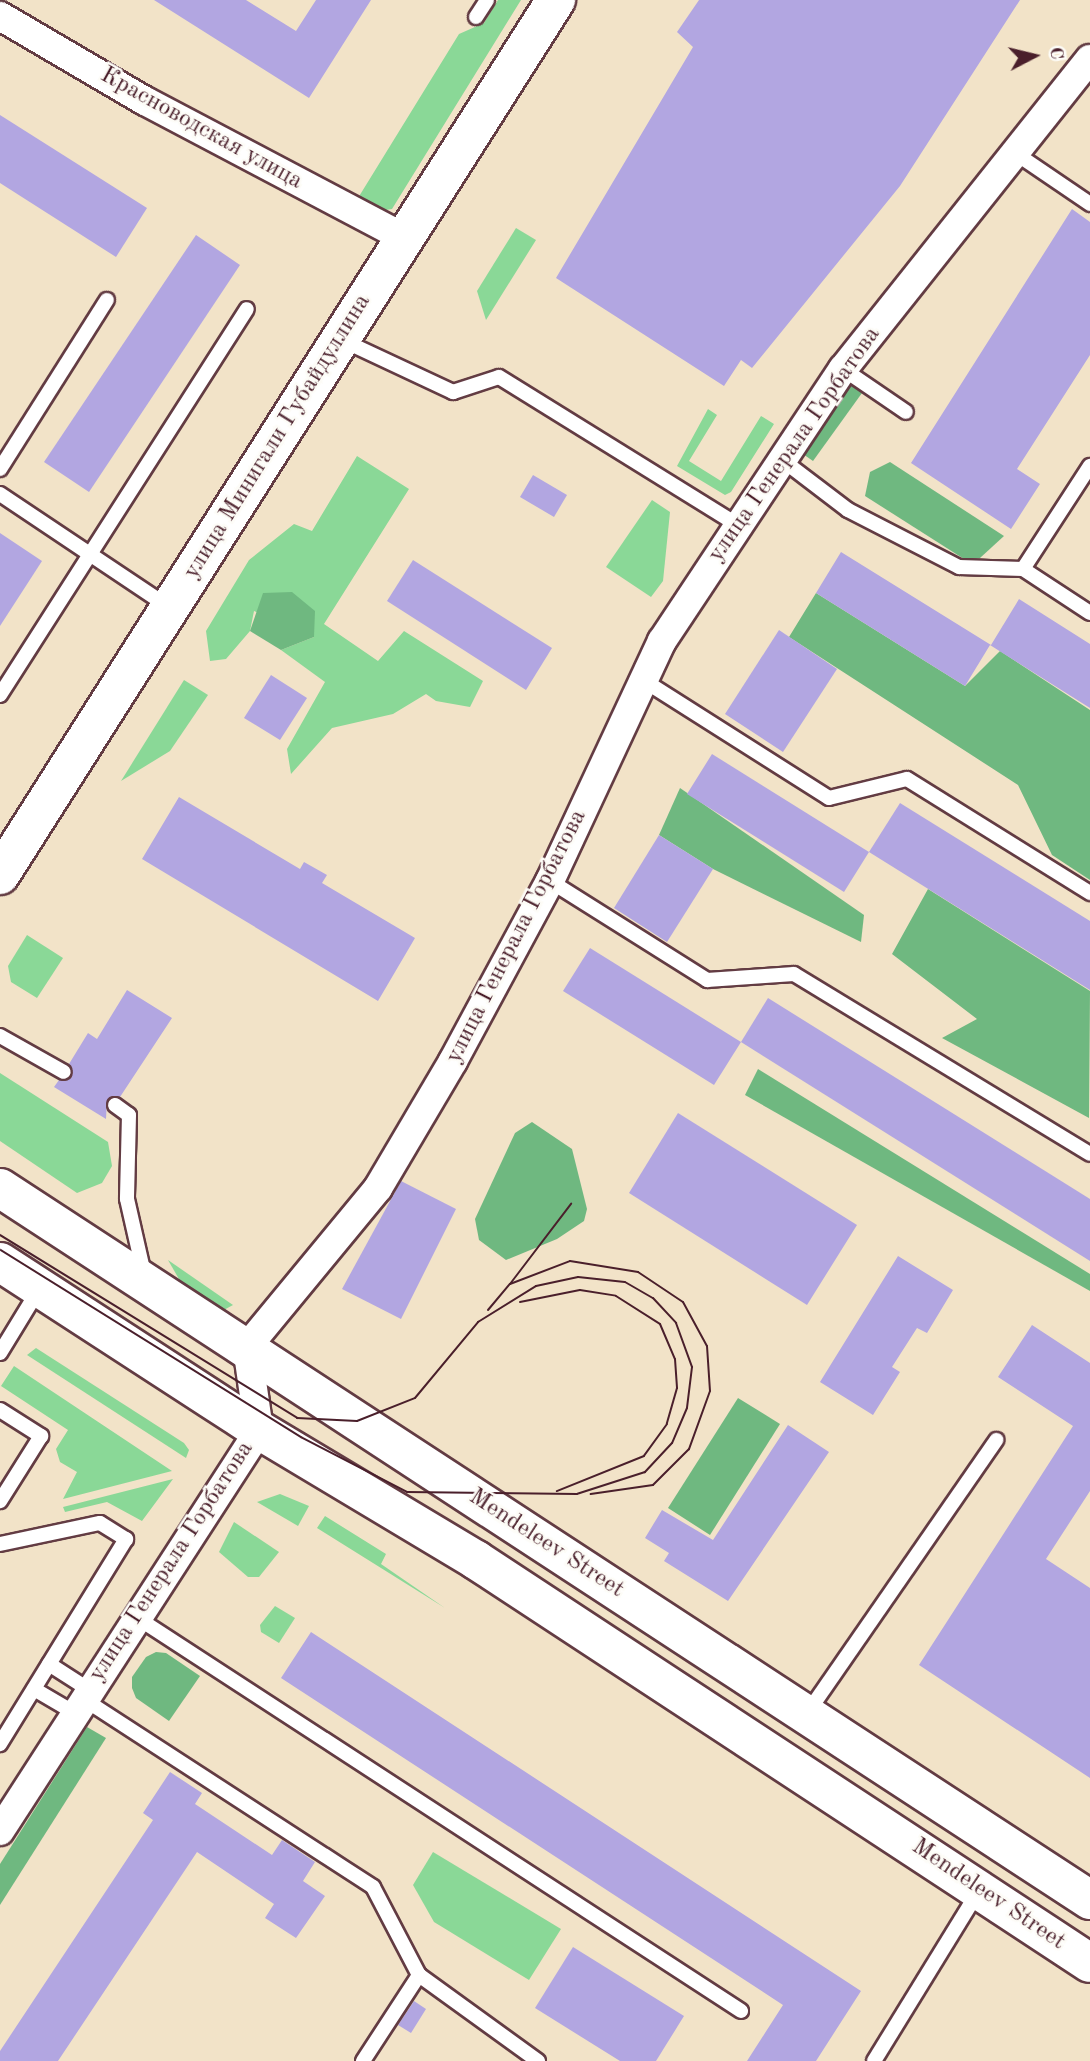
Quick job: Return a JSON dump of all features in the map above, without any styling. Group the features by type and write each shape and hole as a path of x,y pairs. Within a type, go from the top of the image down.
{"main road":[{"name":"улица Минигали Губайдуллина","path":"0,875 556,0"},
{"name":"Mendeleev Street","path":"0,1188 1090,1900"},
{"name":"Mendeleev Street","path":"0,1262 259,1430 476,1560 1090,1963"}],"street":[{"name":"Красноводская улица","path":"0,16 145,101 405,238"},
{"name":"улица Генерала Горбатова","path":"0,1830 81,1700 259,1430 247,1347 378,1188 453,1061 550,881 662,642 843,369 1090,59"}],"lane":[{"path":"476,17 487,0"},
{"path":"1015,153 1090,204"},
{"path":"0,468 107,300"},
{"path":"0,695 88,553 247,309"},
{"path":"341,340 453,392 499,377 739,526"},
{"path":"843,369 906,412"},
{"path":"781,459 848,510 959,567 1023,569 1090,613"},
{"path":"1023,569 1090,466"},
{"path":"0,495 170,608"},
{"path":"643,680 829,798 908,779 1090,893"},
{"path":"550,881 707,980 794,974 1090,1154"},
{"path":"0,1036 64,1072"},
{"path":"114,1105 129,1115 127,1199 146,1282"},
{"path":"0,1353 40,1288"},
{"path":"0,1410 41,1436 0,1500"},
{"path":"807,1714 996,1440"},
{"path":"0,1544 100,1523 126,1539 0,1744"},
{"path":"136,1617 741,2011"},
{"path":"50,1664 81,1700 373,1888 419,1975 538,2061"},
{"path":"34,1689 81,1700"},
{"path":"874,2061 980,1889"},
{"path":"363,2061 419,1975"}],"green space":[{"path":"498,0 521,0 392,209 379,211 358,198 459,34 484,23"},
{"path":"516,228 536,240 486,320 477,291"},
{"path":"849,384 862,393 813,461 800,452"},
{"path":"708,409 717,415 689,461 721,481 761,416 774,424 731,492 725,495 677,466"},
{"path":"357,456 409,489 324,624 378,661 404,631 483,681 470,707 436,701 426,694 393,714 332,728 291,774 287,749 325,682 281,650 314,637 254,611 250,631 226,659 210,661 206,631 249,560 294,524 312,531"},
{"path":"890,462 1004,536 980,558 964,559 865,496 870,472"},
{"path":"652,500 670,512 663,581 651,597 606,567"},
{"path":"292,592 315,611 314,637 281,650 250,631 263,593"},
{"path":"816,593 965,686 1000,651 1090,710 1090,880 1052,855 1018,785 789,637"},
{"path":"184,680 208,695 170,751 121,781"},
{"path":"680,788 864,915 861,942 713,869 659,835"},
{"path":"928,889 1090,991 1089,1118 942,1038 977,1019 892,954"},
{"path":"27,935 63,958 37,998 11,982 8,966"},
{"path":"758,1069 1090,1274 1090,1291 745,1095"},
{"path":"0,1073 108,1142 112,1166 102,1183 77,1193 0,1141"},
{"path":"532,1122 572,1149 587,1209 584,1221 557,1239 506,1260 479,1240 475,1219 515,1133"},
{"path":"168,1260 233,1305 222,1311 183,1286"},
{"path":"36,1348 184,1443 189,1450 186,1458 27,1355"},
{"path":"14,1366 172,1471 63,1499 77,1472 60,1462 56,1449 68,1430 1,1386"},
{"path":"738,1398 780,1424 710,1535 668,1508"},
{"path":"173,1479 142,1521 107,1502 65,1512 63,1507"},
{"path":"280,1494 309,1506 298,1526 257,1502"},
{"path":"325,1516 386,1554 381,1564 445,1608 317,1528"},
{"path":"234,1522 279,1552 259,1577 248,1577 219,1552"},
{"path":"275,1606 295,1618 279,1643 261,1632 260,1625"},
{"path":"156,1652 166,1653 200,1676 169,1721 136,1698 132,1688 132,1677 146,1657"},
{"path":"87,1727 106,1738 0,1905 0,1864"},
{"path":"433,1852 561,1929 529,1980 434,1922 413,1885"}],"building":[{"path":"154,0 246,0 296,31 316,0 371,0 309,98"},
{"path":"699,0 1020,0 900,186 752,368 741,360 724,386 556,278 693,47 677,32"},
{"path":"0,115 147,208 116,257 0,183"},
{"path":"1072,209 1090,222 1090,355 1017,469 1040,484 1011,529 911,463"},
{"path":"196,235 240,265 89,492 44,462"},
{"path":"533,475 567,495 554,517 520,497"},
{"path":"0,533 42,561 0,626"},
{"path":"841,552 991,645 1019,599 1090,644 1090,708 990,645 965,686 816,593"},
{"path":"413,560 552,648 526,690 387,601"},
{"path":"779,630 837,669 783,752 725,714"},
{"path":"271,675 307,698 280,740 244,718"},
{"path":"712,754 869,852 844,892 687,794"},
{"path":"179,797 300,869 304,862 327,875 322,883 415,938 378,1001 142,859"},
{"path":"900,803 1090,921 1090,990 869,852"},
{"path":"659,835 713,869 667,942 614,908"},
{"path":"590,948 741,1042 714,1085 563,991"},
{"path":"127,990 172,1018 120,1097 107,1100 106,1119 54,1087 59,1080 72,1077 69,1064 88,1033 97,1039"},
{"path":"768,998 1090,1199 1090,1261 741,1042"},
{"path":"678,1113 857,1225 807,1305 629,1193"},
{"path":"401,1181 456,1209 401,1319 342,1289"},
{"path":"898,1256 953,1290 927,1333 917,1328 892,1367 900,1372 873,1415 820,1382"},
{"path":"1032,1325 1090,1363 1090,1491 1046,1559 1090,1588 1090,1778 919,1665 1073,1426 998,1377"},
{"path":"788,1425 829,1452 728,1601 664,1561 669,1553 645,1538 662,1510 713,1540"},
{"path":"311,1632 861,1991 816,2061 747,2061 783,2005 281,1678"},
{"path":"170,1772 202,1793 195,1804 272,1855 282,1840 315,1862 303,1881 325,1896 296,1938 265,1918 274,1904 197,1852 58,2061 0,2061 0,2051 153,1820 143,1813"},
{"path":"573,1947 684,2016 656,2061 620,2061 535,2008"},
{"path":"414,2001 426,2009 411,2033 398,2025"}],"tram line":[{"path":"510,1284 571,1204"},
{"path":"0,1235 297,1418 357,1421 415,1398 478,1322 536,1286 578,1277 625,1282 653,1298 676,1323 692,1367 687,1408 672,1443 645,1472 577,1494 407,1492 301,1437 0,1250"},
{"path":"488,1310 510,1284 570,1261 638,1272 683,1302 707,1346 710,1391 689,1449 653,1485 591,1494"},
{"path":"520,1302 580,1290 616,1296 660,1324 675,1359 677,1388 667,1424 644,1456 557,1491"}]}
